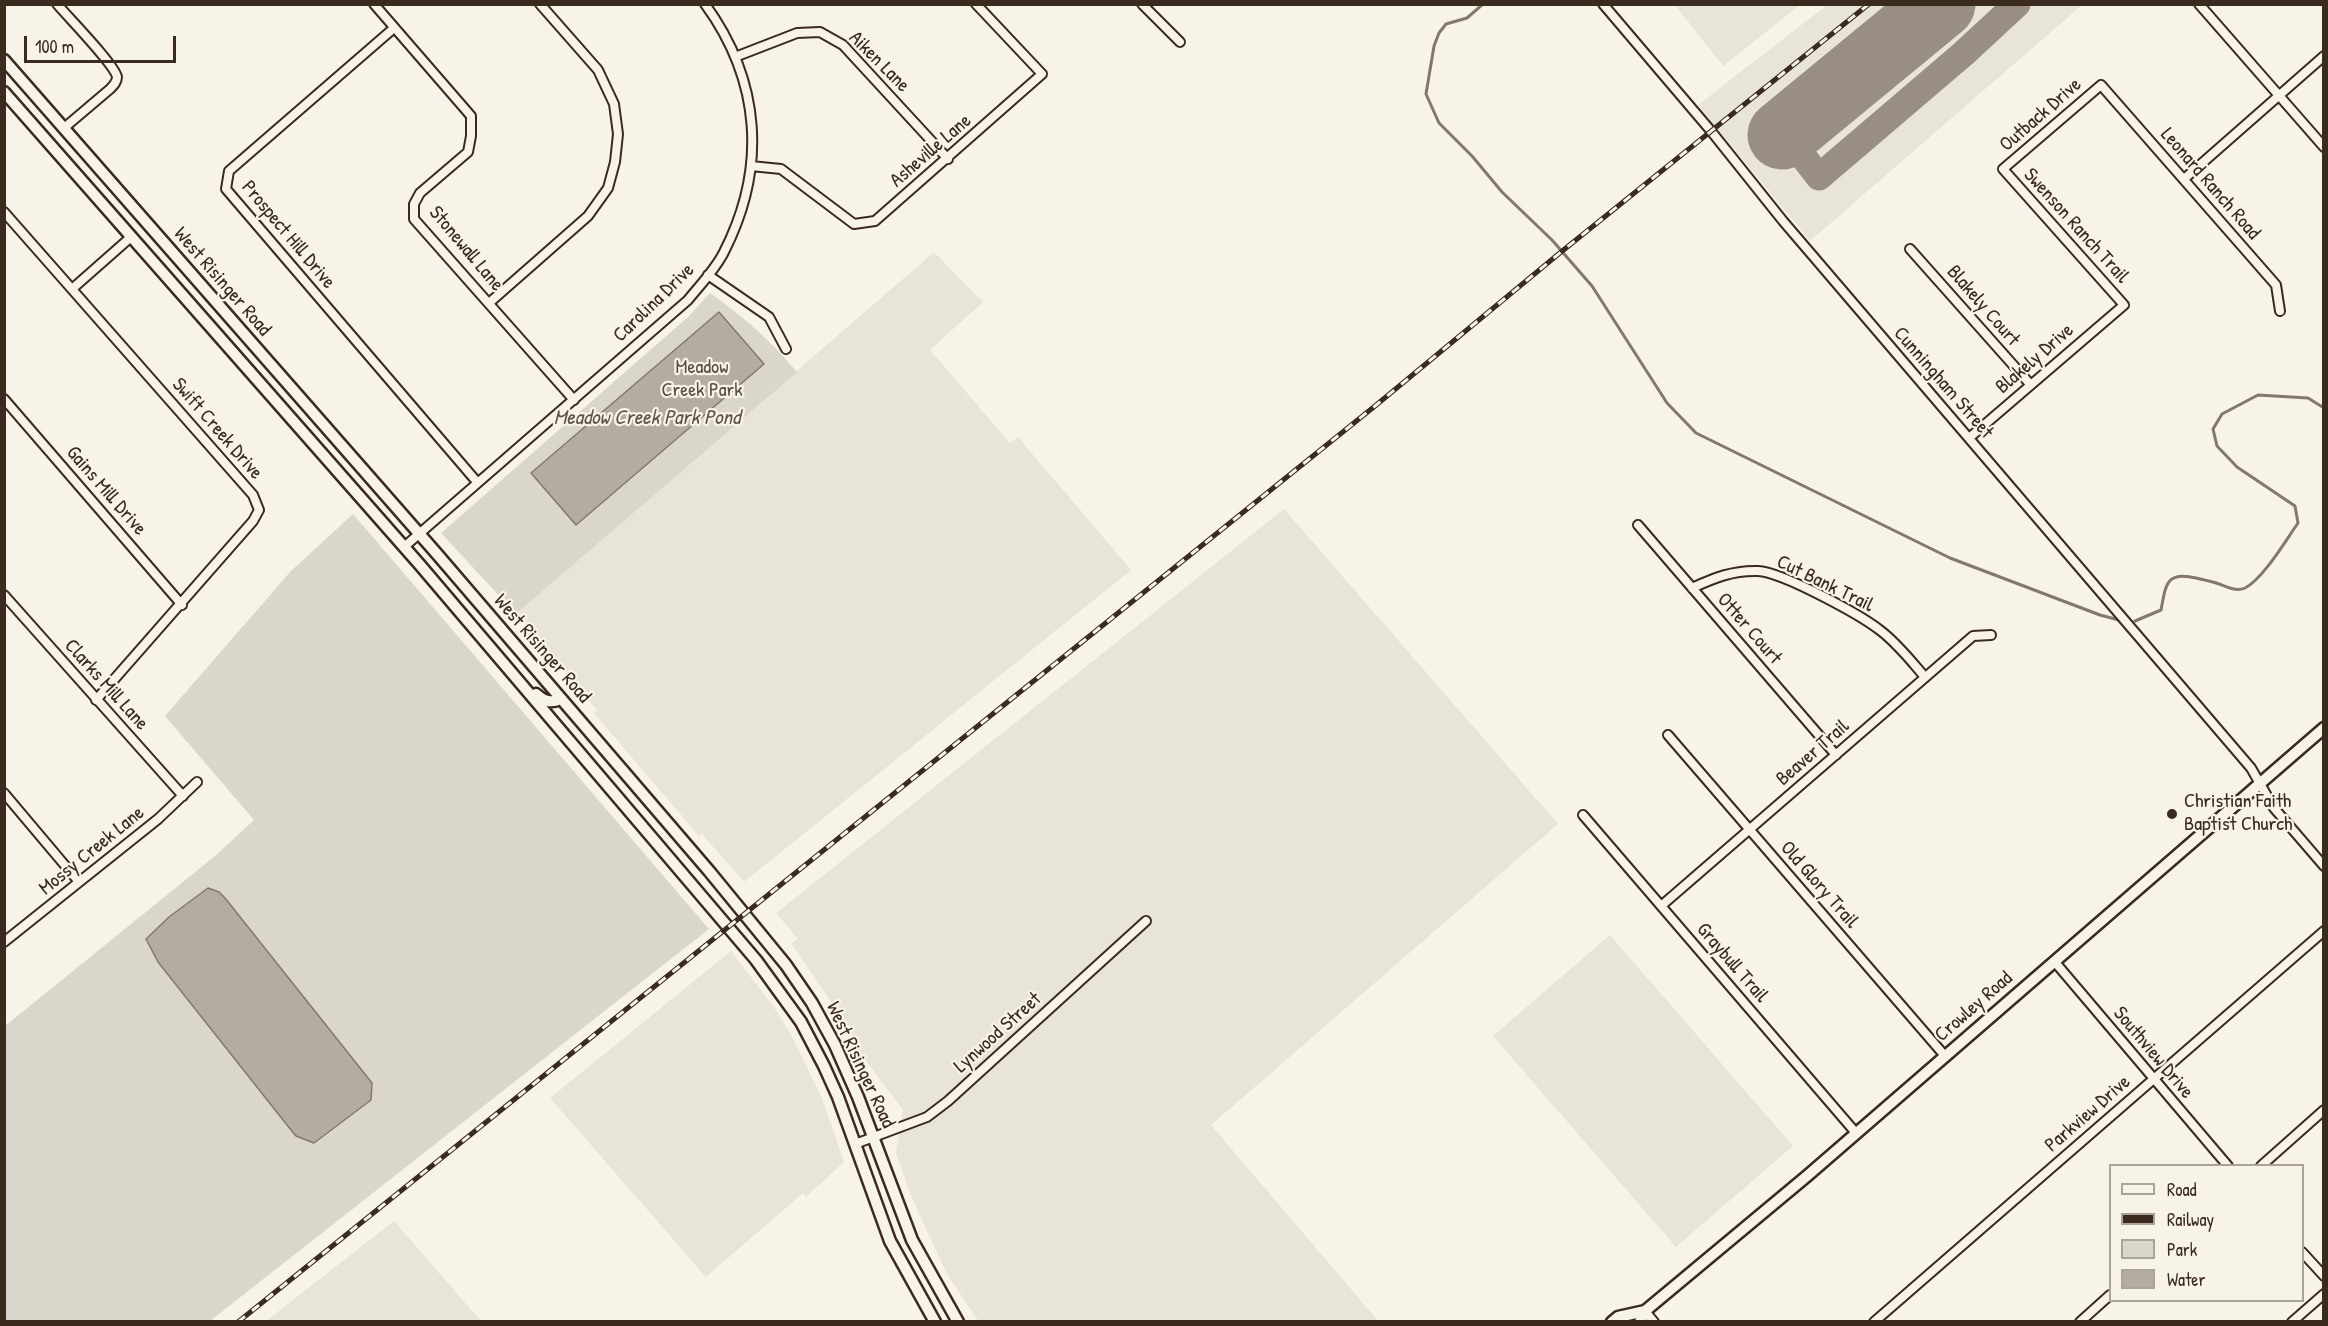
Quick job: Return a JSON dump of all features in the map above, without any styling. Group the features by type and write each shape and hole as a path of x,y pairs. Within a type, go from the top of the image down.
{"main road":[{"name":"West Risinger Road","path":"4,60 419,534 723,888 786,965 812,1004 835,1045 912,1240 958,1322"},
{"name":"West Risinger Road","path":"4,92 404,547 756,960 801,1022 838,1096 890,1241 935,1322"},
{"path":"482,639 494,646 543,701 551,702 561,699"},
{"name":"Crowley Road","path":"1611,1322 1618,1317 1642,1316 2324,728"}],"street":[{"path":"57,4 110,65 117,78 116,83 110,89 64,129"},
{"name":"Stonewall Lane","path":"374,4 471,116 468,152 420,193 414,204 414,219 574,400"},
{"path":"489,303 588,216 608,188 615,162 618,134 614,104 602,78 598,70 540,4"},
{"name":"Carolina Drive","path":"404,547 688,300 723,254 743,207 754,148 747,91 723,29 705,4"},
{"name":"Asheville Lane","path":"751,166 781,169 854,224 875,221 1042,74 976,4"},
{"path":"1142,4 1180,42"},
{"name":"Cunningham Street","path":"1603,4 1711,131 1783,221 2251,768 2274,808 2324,866"},
{"path":"2199,4 2324,147"},
{"name":"Prospect Hill Drive","path":"394,28 229,171 226,189 477,482"},
{"name":"Aiken Lane","path":"735,57 797,33 820,32 843,45 948,159"},
{"path":"2184,180 2277,94 2324,56"},
{"name":"Outback Drive","path":"2003,169 2101,85"},
{"name":"Leonard Ranch Road","path":"2101,85 2276,285 2280,311"},
{"name":"Swenson Ranch Trail","path":"2003,169 2124,305"},
{"name":"Swift Creek Drive","path":"4,212 253,495 259,510 253,522 182,605 96,700"},
{"path":"72,289 131,237"},
{"name":"Blakely Court","path":"1910,249 2030,384"},
{"path":"708,275 769,317 786,349"},
{"name":"Blakely Drive","path":"1969,438 2124,305"},
{"name":"Gains Mill Drive","path":"4,399 182,605"},
{"name":"Otter Court","path":"1638,525 1836,755"},
{"name":"Cut Bank Trail","path":"1692,588 1717,576 1738,572 1760,571 1778,576 1849,611 1880,630 1900,647 1925,677"},
{"name":"Clarks Mill Lane","path":"4,595 183,796"},
{"name":"Beaver Trail","path":"1661,906 1973,636 1991,634"},
{"name":"Old Glory Trail","path":"1668,735 1945,1056"},
{"name":"Mossy Creek Lane","path":"4,942 159,819 197,782"},
{"path":"4,793 79,882"},
{"name":"Graybull Trail","path":"1583,815 1856,1133"},
{"name":"Lynwood Street","path":"855,1144 927,1117 948,1101 1146,921"},
{"name":"Parkview Drive","path":"1874,1322 2324,931"},
{"name":"Southview Drive","path":"2054,961 2226,1164"},
{"path":"2263,1164 2324,1110"},
{"path":"2304,1254 2324,1276"},
{"path":"2292,1322 2324,1294"},
{"path":"2080,1322 2109,1296"},
{"path":"1642,1316 1654,1322"}],"shaded area":[{"path":"1675,5 1800,5 1723,66"},
{"path":"1827,5 2082,5 1810,241 1698,105"},
{"path":"934,252 983,302 930,350 1010,443 1018,437 1131,570 744,882 702,834 699,836 594,713 597,710 516,614"},
{"path":"1284,509 1558,824 1211,1125 1378,1321 978,1321 946,1272 911,1196 896,1153 903,1110 857,1049 832,1003 791,943 798,939 776,913"},
{"path":"1610,935 1793,1146 1676,1247 1493,1036"},
{"path":"731,951 774,1007 791,1035 822,1098 844,1162 806,1197 803,1193 706,1277 550,1098"},
{"path":"394,1221 481,1321 266,1321"}],"green space":[{"name":"Meadow Creek Park","path":"710,293 756,330 797,372 516,614 441,533 688,317"},
{"path":"353,514 709,929 210,1321 5,1322 5,1026 215,856 254,820 165,716 291,571"}],"water":[{"name":"Meadow Creek Park Pond","path":"719,312 764,364 576,525 531,473"},
{"path":"208,888 219,892 225,898 372,1083 371,1100 314,1143 296,1136 158,962 146,939 169,917"}],"waterway":[{"path":"1483,4 1467,18 1446,24 1439,33 1434,46 1426,94 1439,123 1472,156 1502,192 1552,240 1592,286 1667,403 1696,433 1950,558 2100,615 2119,620"},
{"path":"2135,621 2161,610 2166,587 2173,578 2179,576 2235,589 2245,588 2267,568 2298,523 2295,506 2237,467 2217,446 2213,429 2222,414 2258,395 2308,398 2324,408"}],"taxiway":[{"path":"1784,132 1819,177 1963,54 2017,4"}],"runway":[{"path":"1782,135 1941,4"}],"railway":[{"path":"238,1322 1375,406 1561,252 1869,4"}],"place":[{"name":"Christian Faith Baptist Church","path":"2172,814"}]}
